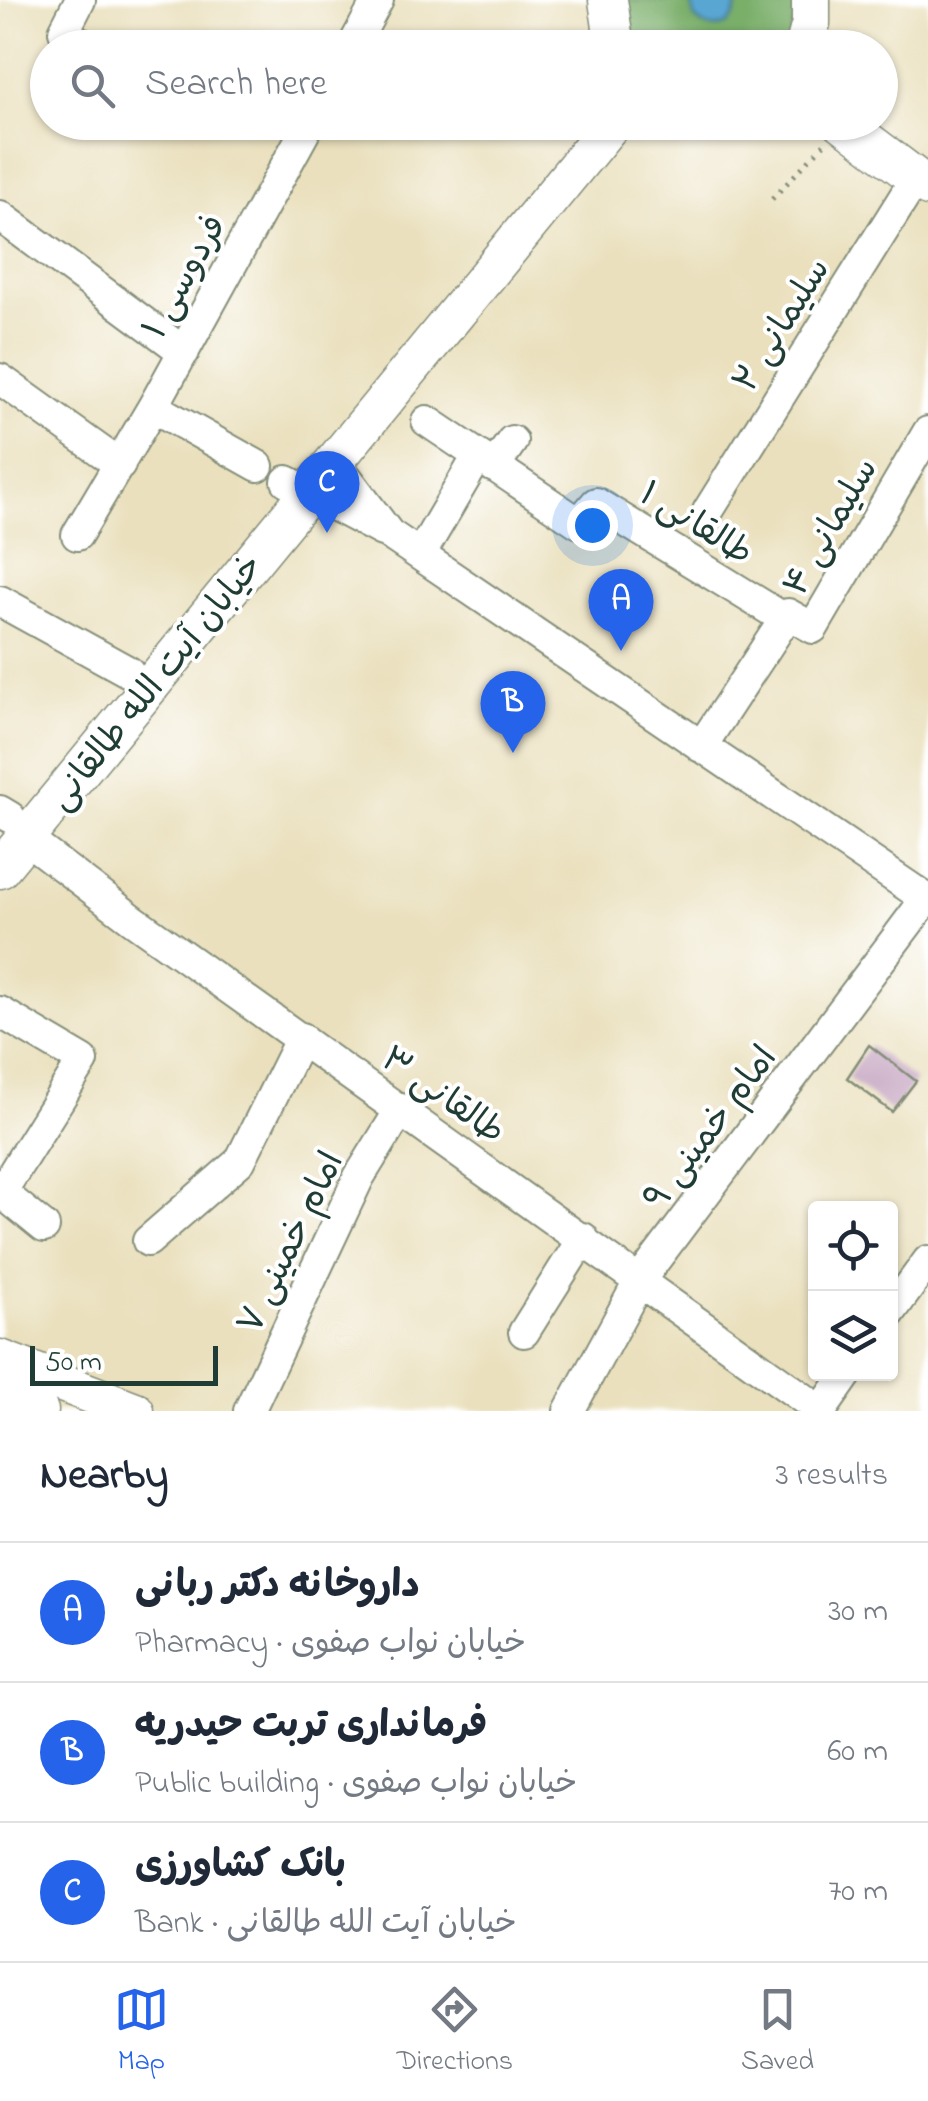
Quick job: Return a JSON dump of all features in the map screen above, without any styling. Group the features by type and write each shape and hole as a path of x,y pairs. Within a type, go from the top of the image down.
{"main road":[{"path":"608,0 612,30"},
{"path":"809,30 811,0"},
{"name":"خیابان آیت الله طالقانی","path":"0,869 9,824 284,481 565,140"},
{"name":"خیابان آیت الله طالقانی","path":"9,824 284,481 335,462 598,140"},
{"path":"866,140 922,182"},
{"path":"0,1360 135,1411"},
{"path":"0,1396 39,1411"}],"street":[{"path":"65,30 80,0"},
{"path":"359,30 368,4"},
{"name":"فردوسی ۱","path":"77,535 154,408 300,140"},
{"name":"سلیمانی ۲","path":"708,510 922,182"},
{"path":"0,216 184,352"},
{"path":"0,379 120,465"},
{"path":"154,408 389,534 927,900"},
{"name":"طالقانی ۱","path":"427,421 579,524 596,503 785,620"},
{"name":"سلیمانی ۴","path":"785,620 788,614 813,628 928,432"},
{"path":"420,555 486,462 512,441"},
{"path":"335,462 389,534"},
{"path":"0,601 129,672"},
{"path":"701,747 785,620"},
{"name":"طالقانی ۳","path":"9,824 821,1411"},
{"name":"امام خمینی ۹","path":"569,1411 640,1280 927,900"},
{"path":"0,1012 83,1062 1,1193 44,1227"},
{"path":"148,1241 240,1161 300,1038"},
{"name":"امام خمینی ۷","path":"249,1411 359,1177 401,1110"},
{"path":"524,1332 583,1238"},
{"path":"898,1302 928,1261"},
{"path":"821,1411 842,1381"}],"path":[{"path":"772,199 827,140"}],"green space":[{"path":"617,0 798,0 792,30 622,30"}],"water":[{"path":"691,0 737,0 736,10 729,23 708,27 694,17"}],"building":[{"path":"869,1045 916,1081 892,1112 847,1078"}],"place":[{"name":"بانک کشاورزی","path":"327,533"},
{"name":"داروخانه دکتر ربانی","path":"621,651"},
{"name":"فرمانداری تربت حیدریه","path":"513,753"}]}
